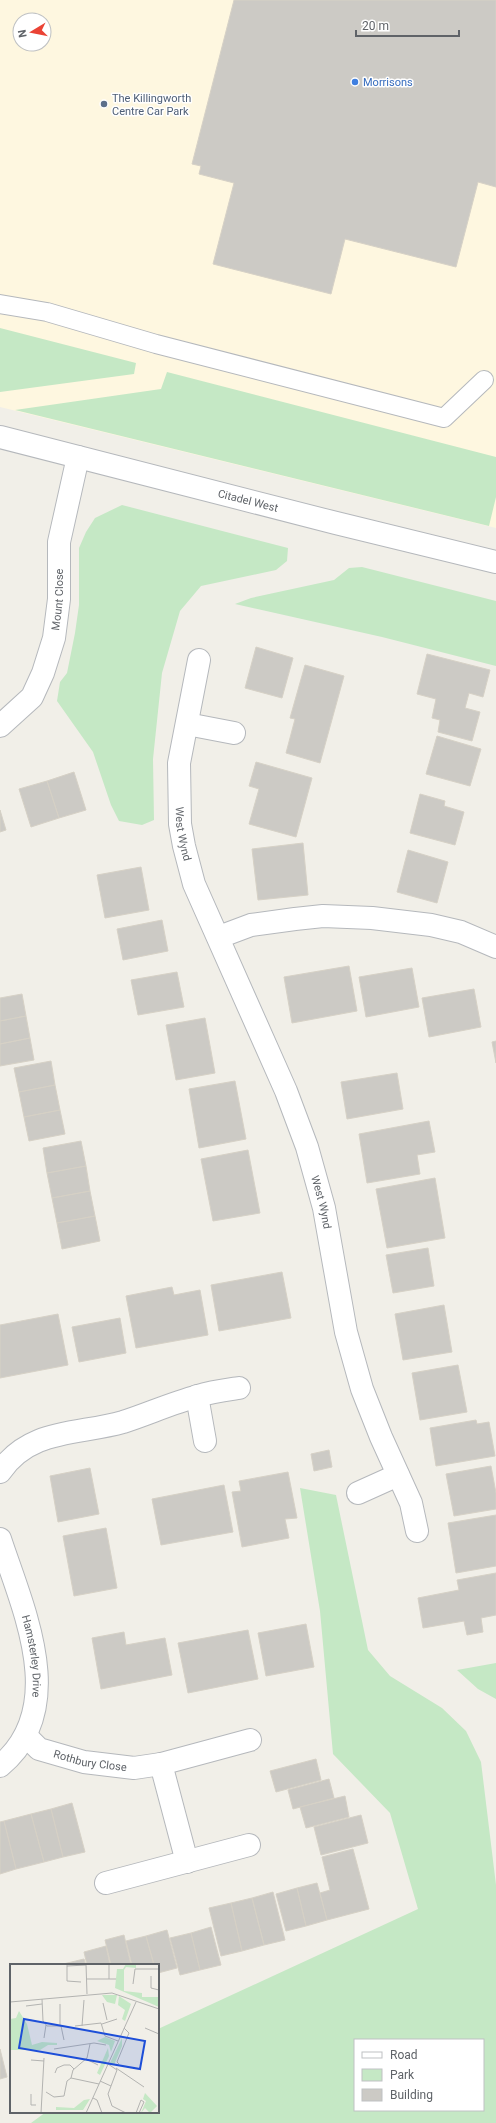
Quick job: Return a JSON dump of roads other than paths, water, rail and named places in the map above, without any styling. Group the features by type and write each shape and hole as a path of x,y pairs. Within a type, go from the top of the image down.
{"street":[{"name":"Citadel West","path":"0,437 496,562"},
{"name":"Mount Close","path":"0,726 32,697 43,673 52,645 59,600 59,542 78,457"},
{"name":"West Wynd","path":"199,660 180,763 179,804 182,839 194,884 219,937 286,1091 307,1147 324,1208 348,1339 362,1390 411,1503 417,1532"},
{"path":"187,724 234,733"},
{"path":"219,937 251,925 322,916 372,918 431,925 461,932 495,944"},
{"path":"0,1472 7,1462 24,1448 60,1433 121,1422 197,1396 239,1388"},
{"path":"197,1396 205,1441"},
{"path":"358,1493 398,1475"},
{"name":"Hamsterley Drive","path":"0,1539 32,1636 37,1679 34,1710 26,1736 0,1766"},
{"name":"Rothbury Close","path":"26,1736 39,1749 84,1762 134,1768 161,1764 250,1740"},
{"path":"161,1764 186,1862"},
{"path":"106,1883 250,1845"}],"lane":[{"path":"0,304 48,312 156,344 444,418 484,380"}],"place":[{"name":"Morrisons","path":"355,82"},
{"name":"The Killingworth Centre Car Park","path":"104,104"}]}
